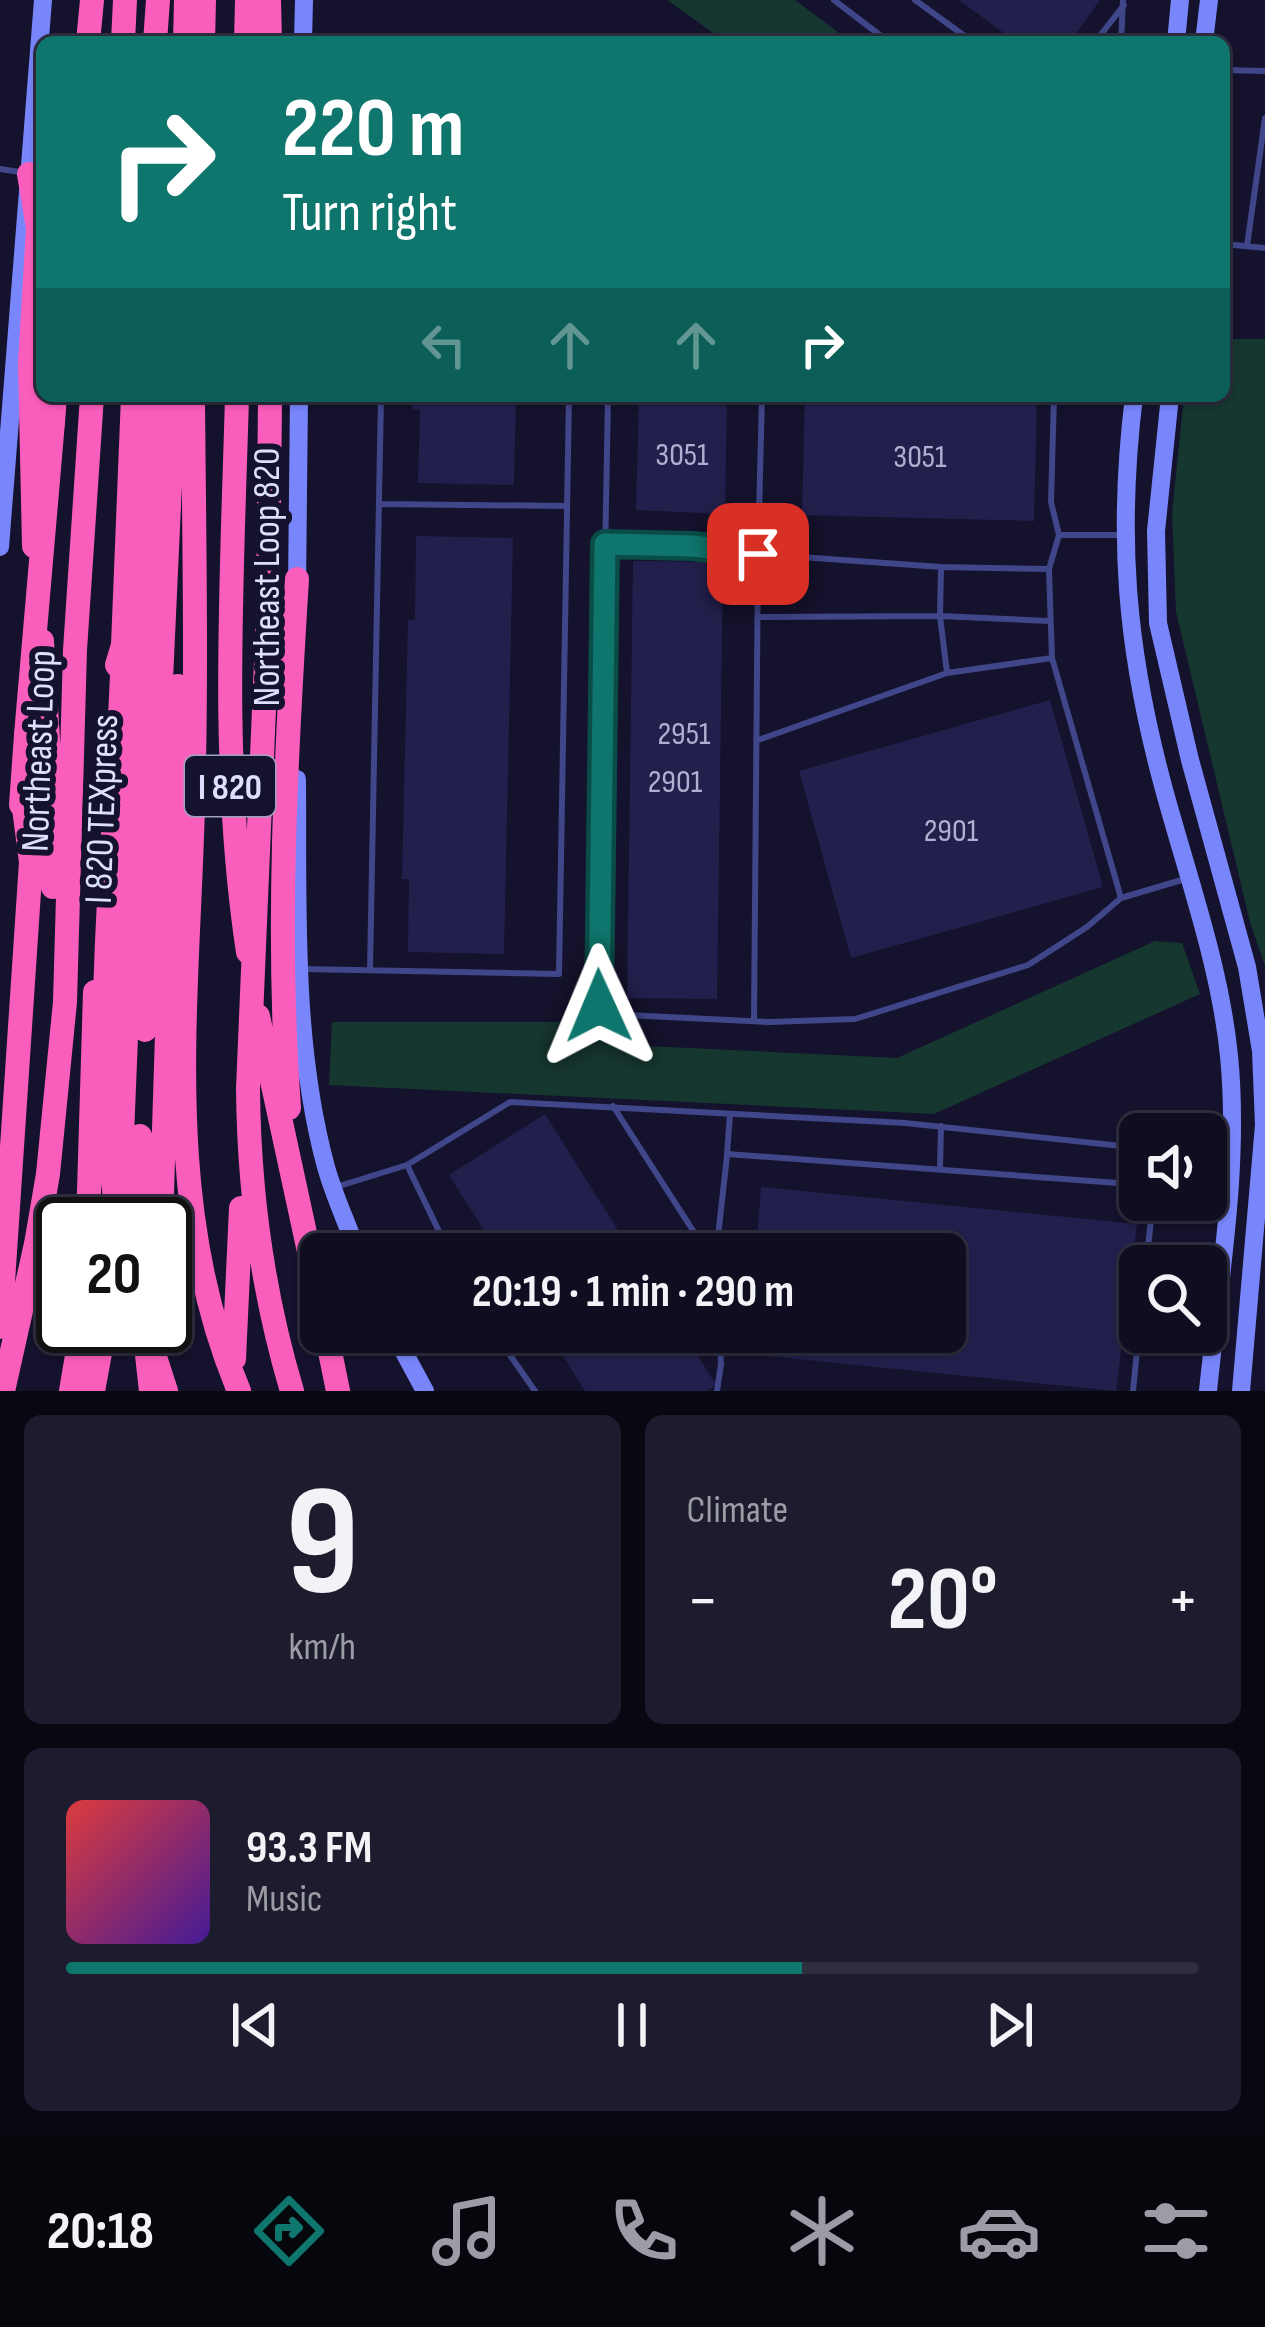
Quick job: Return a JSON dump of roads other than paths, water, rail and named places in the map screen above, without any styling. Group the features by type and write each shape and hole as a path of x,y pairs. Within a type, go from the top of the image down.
{"highway":[{"path":"89,36 92,0"},
{"path":"123,36 125,0"},
{"path":"155,36 158,0"},
{"path":"166,36 168,0"},
{"path":"185,36 186,0"},
{"path":"203,36 204,0"},
{"path":"246,36 247,0"},
{"path":"269,0 270,36"},
{"path":"29,174 36,216"},
{"path":"36,262 30,363 32,503 53,822 46,1076 54,1098"},
{"name":"Northeast Loop","path":"3,1391 37,1244 65,1002 75,650 92,402"},
{"path":"115,1197 104,1059 133,402"},
{"name":"I 820 TEXpress","path":"120,1197 152,402"},
{"name":"I 820 TEXpress","path":"139,1197 174,402"},
{"path":"162,1197 181,589 193,402"},
{"path":"193,402 194,779 184,1142 204,1280 236,1391"},
{"name":"I 820","path":"237,402 228,703 234,843 261,1042 305,1233"},
{"path":"236,1391 268,614 270,402"},
{"path":"0,1114 8,1042 15,850 54,409"},
{"path":"292,1170 281,893 297,579"},
{"path":"89,1197 105,768 112,683 123,645"},
{"path":"0,1327 31,862 22,793"},
{"path":"248,1089 256,1244 292,1391"},
{"path":"71,1391 77,1353"},
{"path":"93,1391 100,1353"},
{"path":"148,1353 153,1391"},
{"path":"154,1353 166,1391"},
{"path":"153,1391 156,1353"},
{"path":"330,1353 338,1391"}],"street":[{"path":"40,36 43,0"},
{"path":"303,36 304,0"},
{"path":"1177,36 1180,0"},
{"path":"1205,36 1209,0"},
{"path":"0,547 36,87"},
{"name":"Northeast Loop 820","path":"299,402 299,969 311,1087 334,1187 350,1233"},
{"path":"1133,402 1124,476 1132,653 1229,1054 1232,1128 1208,1391"},
{"path":"1169,402 1156,531 1158,623 1247,967 1264,1125 1240,1391"},
{"path":"1124,535 1156,531"},
{"path":"1228,1178 1262,1180"},
{"path":"404,1353 425,1391"}],"lane":[{"path":"834,0 881,36"},
{"path":"915,0 965,36"},
{"path":"1099,36 1123,3"},
{"path":"1121,36 1123,3"},
{"path":"1230,70 1265,71"},
{"path":"1247,246 1265,118"},
{"path":"0,169 29,174"},
{"path":"1230,245 1265,248"},
{"path":"370,970 381,402"},
{"path":"299,969 559,974 569,402"},
{"path":"608,402 599,1006 606,1014 754,1021 855,1019 1028,965 1087,927 1121,898 1189,878"},
{"path":"754,1021 762,402"},
{"path":"1054,402 1051,502 1059,535 1049,569 1052,658 1121,898"},
{"path":"379,504 567,506"},
{"path":"1059,535 1124,535"},
{"path":"605,544 693,546 940,567 1049,569"},
{"path":"940,567 947,673"},
{"path":"760,617 1049,621"},
{"path":"758,740 947,673 1052,658"},
{"path":"334,1187 407,1165 510,1102 941,1126 1119,1146"},
{"path":"613,1106 698,1233"},
{"path":"715,1233 730,1114"},
{"path":"940,1168 941,1126"},
{"path":"727,1154 1119,1184"},
{"path":"407,1165 440,1233"},
{"path":"509,1353 535,1391"},
{"path":"717,1391 720,1353"},
{"path":"1132,1391 1136,1353"}]}
